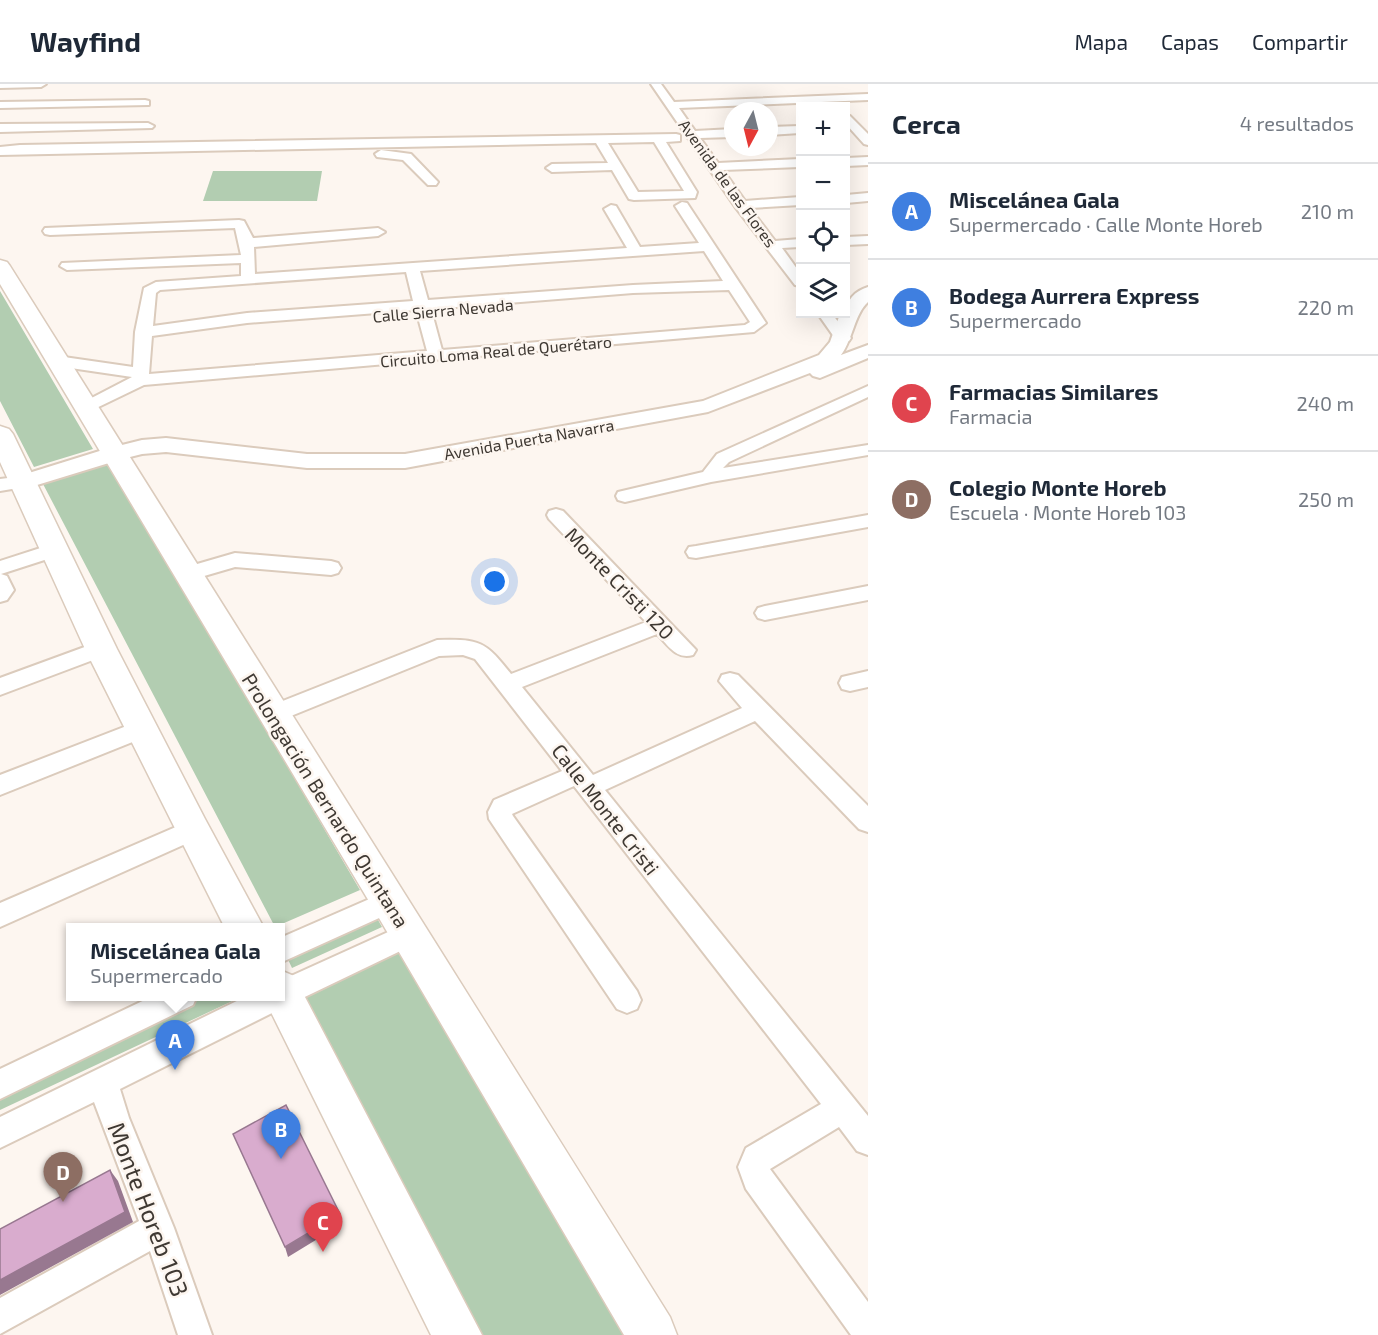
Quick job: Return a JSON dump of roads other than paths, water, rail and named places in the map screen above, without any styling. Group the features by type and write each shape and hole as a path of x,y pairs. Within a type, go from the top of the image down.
{"main road":[{"name":"Prolongación Bernardo Quintana","path":"0,266 86,408 128,451 187,574 652,1335"},
{"path":"0,434 12,483 56,549 101,649 192,831 242,923"},
{"path":"285,995 457,1335"}],"street":[{"path":"0,85 41,84"},
{"name":"Avenida de las Flores","path":"656,84 673,105 691,135 716,166 741,205 796,275"},
{"path":"812,84 829,102"},
{"path":"836,102 868,97"},
{"path":"0,105 145,103"},
{"path":"673,105 796,103"},
{"path":"0,128 148,126"},
{"path":"850,128 868,127"},
{"path":"850,128 868,141"},
{"path":"778,131 796,130"},
{"path":"691,135 724,133"},
{"path":"0,151 676,138"},
{"path":"600,141 634,196 690,195 691,192 658,139"},
{"path":"407,157 411,151 409,143"},
{"path":"305,145 407,157 432,182"},
{"path":"0,146 20,149"},
{"path":"850,162 868,161"},
{"path":"716,166 796,163"},
{"path":"552,168 615,166"},
{"path":"850,198 868,197"},
{"path":"741,205 796,201"},
{"name":"Circuito Loma Real de Querétaro","path":"57,361 140,376 443,355 748,329 758,323 682,206"},
{"path":"610,209 635,250"},
{"path":"50,231 239,224 242,226 247,243 248,280"},
{"path":"247,243 378,232"},
{"path":"850,241 868,240"},
{"path":"772,244 796,243"},
{"path":"140,376 143,332 151,288 418,265 709,246"},
{"path":"67,266 246,259"},
{"path":"418,265 443,355"},
{"name":"Calle Sierra Nevada","path":"143,332 230,322 248,325 430,307 638,294 655,290 732,285"},
{"name":"Avenida Puerta Navarra","path":"12,483 128,451 173,453 204,461 303,474 355,476 411,473 708,406 826,359 834,353 843,338 852,308 868,293"},
{"path":"828,318 843,338 866,352"},
{"name":"Avenida Puerta Navarra","path":"534,444 716,418 866,352"},
{"name":"Circuito Loma Real de Querétaro","path":"86,408 140,376"},
{"path":"711,476 714,468 723,458 868,391"},
{"path":"625,496 711,476 868,450"},
{"name":"Monte Cristi 120","path":"556,515 685,650"},
{"path":"696,552 868,520"},
{"path":"0,568 56,549"},
{"path":"187,574 235,560 331,568"},
{"path":"0,581 4,590 0,595"},
{"path":"765,613 868,593"},
{"path":"508,684 660,625"},
{"name":"Calle Monte Cristi","path":"273,714 437,648 464,646 483,654 868,1140"},
{"path":"0,687 101,649"},
{"path":"730,681 868,822"},
{"path":"627,1000 501,819 500,812 503,807 584,781 758,710"},
{"path":"0,785 141,729"},
{"path":"0,915 192,831"},
{"path":"285,982 399,918"},
{"path":"285,982 399,918"},
{"path":"0,1084 173,1001"},
{"path":"0,1133 103,1083 251,1001"},
{"name":"Monte Horeb 103","path":"103,1083 114,1118 158,1228 195,1335"},
{"path":"843,1108 757,1159 754,1167 757,1178 868,1330"},
{"path":"0,1317 158,1228"}],"place":[{"name":"Miscelánea Gala","path":"175,1070"},
{"name":"Bodega Aurrera Express","path":"281,1159"},
{"name":"Colegio Monte Horeb","path":"63,1202"},
{"name":"Farmacias Similares","path":"323,1252"}]}
